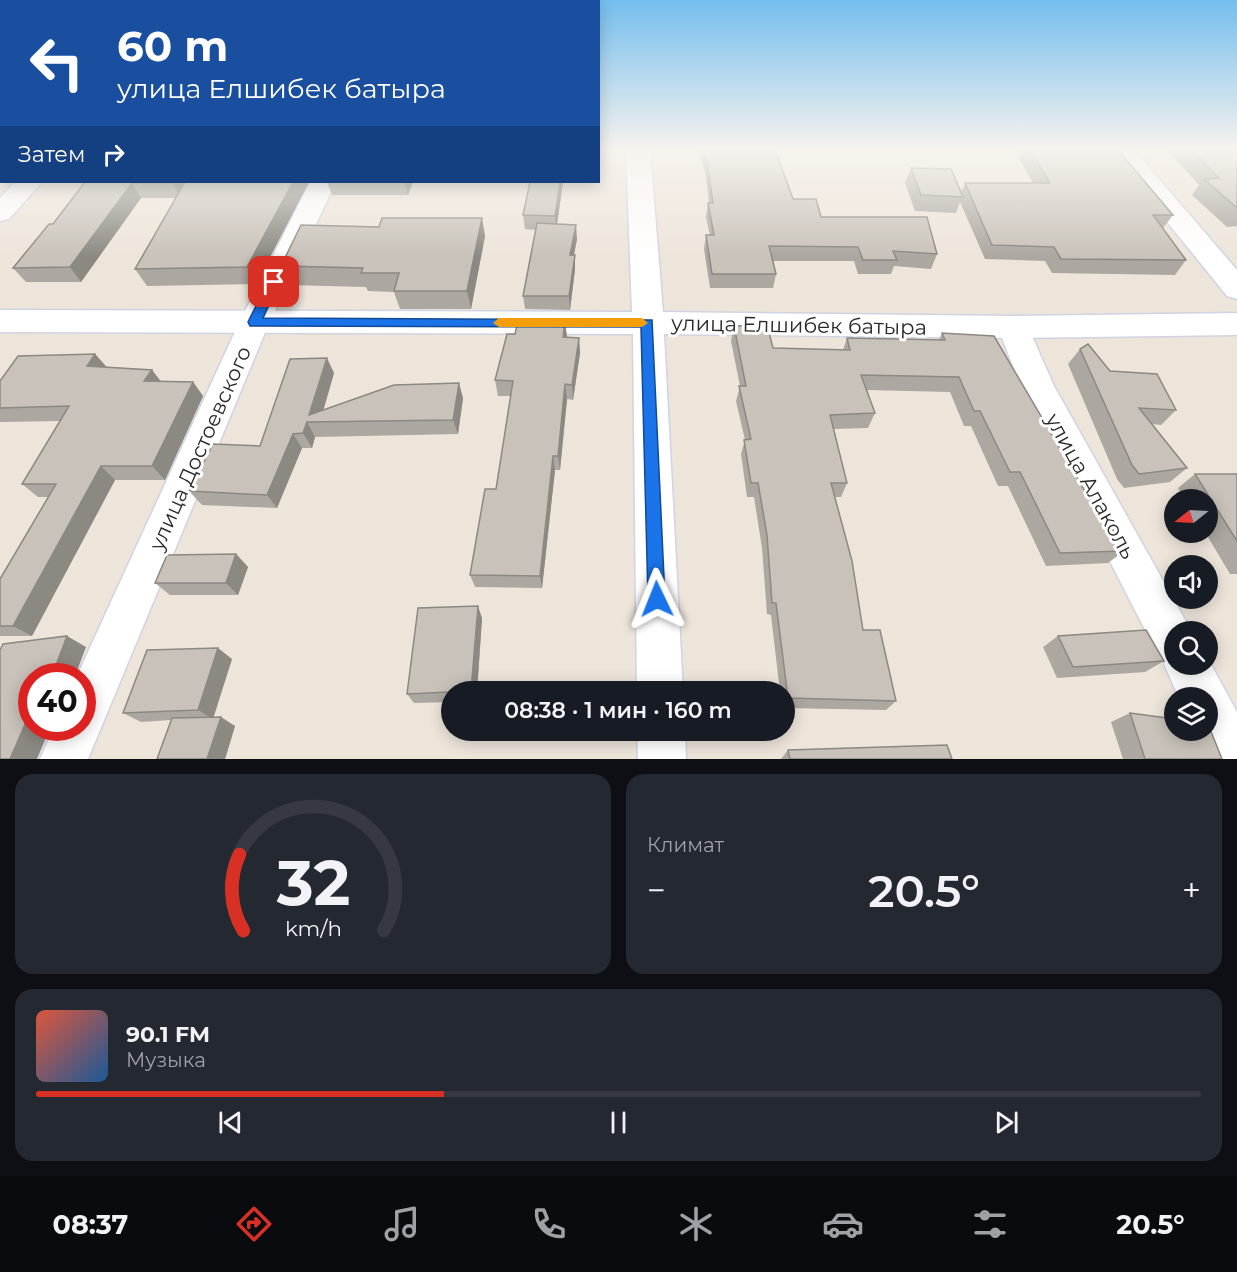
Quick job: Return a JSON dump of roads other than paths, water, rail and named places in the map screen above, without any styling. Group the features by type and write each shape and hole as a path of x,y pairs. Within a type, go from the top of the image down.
{"street":[{"path":"0,213 26,185"},
{"name":"улица Достоевского","path":"96,685 254,322 321,185"},
{"path":"640,185 648,323 660,681"},
{"path":"1151,185 1237,289"},
{"name":"улица Елшибек батыра","path":"0,321 648,323 1013,327 1237,324"},
{"name":"улица Алаколь","path":"1013,327 1038,388 1164,623"},
{"path":"1218,724 1236,759"},
{"path":"64,759 72,741"},
{"path":"661,741 662,759"}]}
